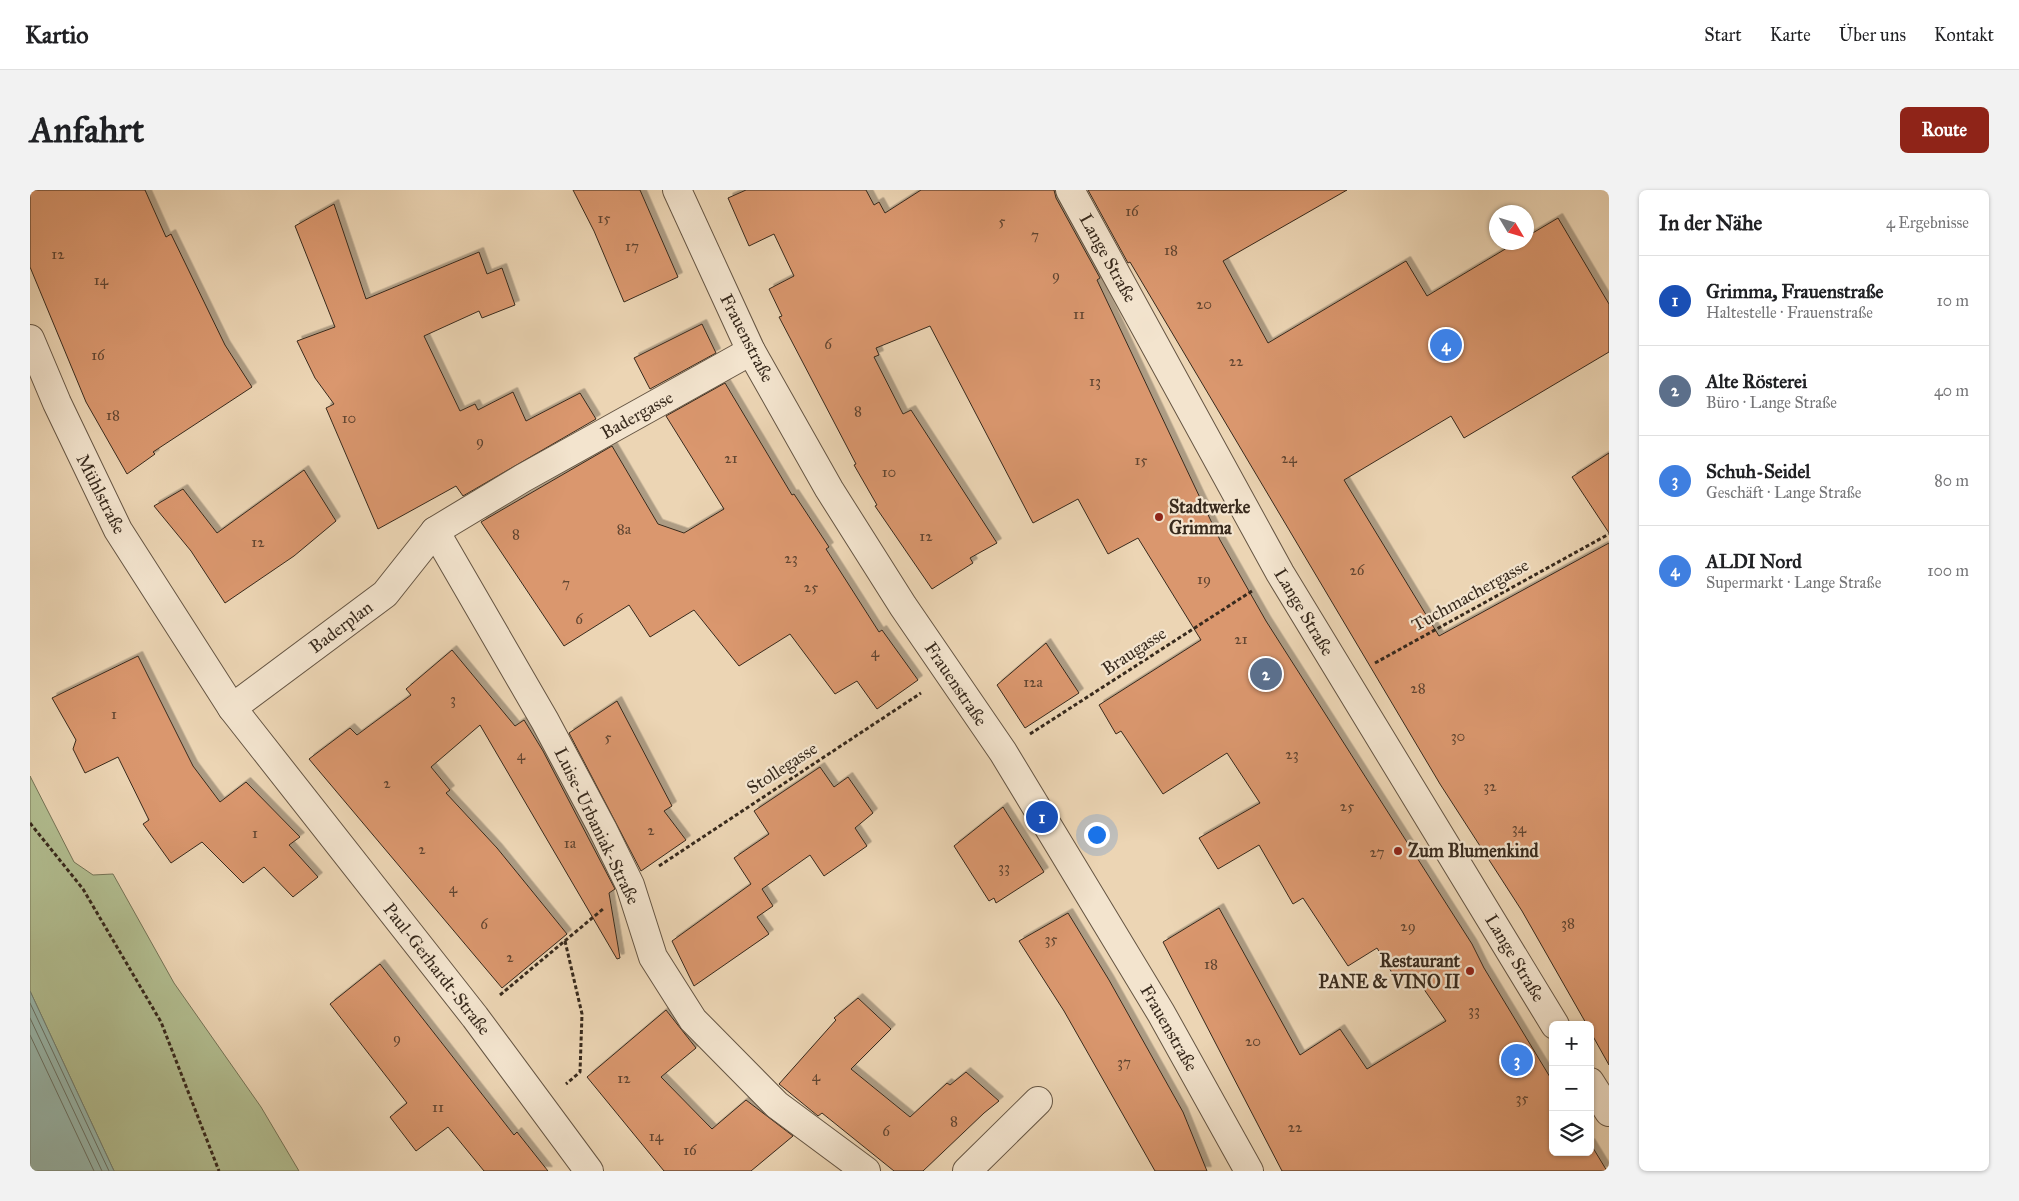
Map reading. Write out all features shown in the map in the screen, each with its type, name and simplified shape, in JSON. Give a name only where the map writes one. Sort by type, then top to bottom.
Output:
[{"type":"street","name":"Frauenstraße","points":[[677,190],[751,351],[829,489],[903,606],[1003,752],[1161,1013],[1249,1171]]},
{"type":"street","name":"Lange Straße","points":[[1070,190],[1280,573],[1553,1021]]},
{"type":"street","name":"Mühlstraße","points":[[30,340],[57,403],[118,530],[232,708]]},
{"type":"street","name":"Badergasse","points":[[523,478],[751,351]]},
{"type":"street","name":"Baderplan","points":[[232,708],[385,594],[435,531],[523,478]]},
{"type":"street","name":"Luise-Urbaniak-Straße","points":[[435,531],[545,721],[630,886],[653,957],[693,1020],[777,1105],[866,1171]]},
{"type":"street","name":"Paul-Gerhardt-Straße","points":[[232,708],[475,1016],[589,1171]]},
{"type":"street","points":[[1594,1088],[1609,1112]]},
{"type":"street","points":[[967,1171],[1038,1101]]},
{"type":"path","name":"Tuchmachergasse","points":[[1344,679],[1444,627],[1609,534]]},
{"type":"path","name":"Braugasse","points":[[1003,752],[1280,573]]},
{"type":"path","name":"Stollegasse","points":[[475,1016],[630,886],[950,674]]},
{"type":"path","points":[[30,823],[83,889],[161,1022],[219,1171]]},
{"type":"path","points":[[540,1104],[580,1072],[582,1014],[565,941]]},
{"type":"green space","points":[[30,776],[74,862],[93,875],[113,874],[174,983],[261,1107],[299,1171],[114,1171],[30,991]]},
{"type":"water","points":[[30,991],[114,1171],[30,1171]]},
{"type":"building","points":[[30,190],[145,190],[166,237],[171,234],[225,345],[252,387],[153,452],[155,454],[127,474],[86,402],[30,267]]},
{"type":"building","points":[[573,190],[640,190],[678,277],[624,302],[594,231]]},
{"type":"building","points":[[746,190],[866,190],[874,205],[879,202],[885,213],[921,190],[1054,190],[1056,198],[1100,278],[1097,280],[1220,540],[1266,621],[1472,944],[1484,968],[1549,1075],[1549,1156],[1594,1156],[1594,1150],[1607,1171],[1282,1171],[1163,942],[1219,908],[1300,1055],[1340,1029],[1367,1069],[1446,1021],[1412,972],[1397,981],[1377,948],[1348,966],[1303,898],[1293,904],[1259,845],[1218,869],[1199,838],[1260,803],[1227,753],[1163,794],[1121,731],[1116,734],[1099,705],[1201,640],[1138,538],[1108,554],[1078,499],[1033,523],[930,326],[876,348],[879,355],[874,357],[903,414],[911,410],[997,543],[970,558],[973,563],[932,589],[875,506],[877,505],[854,465],[856,464],[779,317],[782,316],[769,289],[794,276],[774,234],[749,246],[728,198]]},
{"type":"building","points":[[1088,190],[1347,190],[1223,261],[1268,343],[1406,261],[1427,296],[1504,250],[1534,250],[1534,232],[1558,218],[1609,304],[1609,352],[1464,438],[1451,416],[1344,480],[1439,636],[1609,543],[1609,1065],[1594,1038],[1594,1021],[1585,1021],[1522,911],[1440,784],[1130,262],[1128,263]]},
{"type":"building","points":[[334,204],[366,299],[479,252],[487,274],[502,268],[515,305],[482,318],[479,311],[424,336],[460,411],[475,404],[478,410],[513,392],[526,421],[580,393],[596,419],[463,496],[456,486],[378,529],[326,408],[334,404],[315,378],[297,341],[335,327],[295,226]]},
{"type":"building","points":[[702,324],[716,353],[650,389],[634,358]]},
{"type":"building","points":[[725,383],[792,495],[794,494],[829,547],[826,549],[879,632],[882,630],[918,680],[877,709],[857,681],[835,694],[790,634],[739,666],[694,610],[650,637],[629,605],[564,646],[481,522],[612,446],[658,524],[684,533],[724,509],[666,416]]},
{"type":"building","points":[[1609,453],[1609,533],[1572,477]]},
{"type":"building","points":[[304,470],[336,521],[294,556],[225,603],[191,551],[154,506],[183,489],[217,533]]},
{"type":"building","points":[[1046,643],[1079,693],[1025,728],[997,685]]},
{"type":"building","points":[[452,650],[515,726],[524,720],[543,751],[615,889],[609,893],[620,958],[617,959],[480,725],[431,767],[450,790],[446,793],[497,848],[567,934],[502,988],[309,759],[350,728],[357,735],[411,695],[406,689]]},
{"type":"building","points":[[138,656],[193,766],[220,802],[246,782],[300,837],[289,845],[318,877],[293,897],[264,867],[243,883],[202,842],[171,863],[143,824],[149,820],[118,757],[85,773],[73,749],[76,740],[52,698]]},
{"type":"building","points":[[617,701],[672,806],[664,811],[686,840],[641,871],[569,733]]},
{"type":"building","points":[[820,767],[834,787],[848,777],[873,813],[855,828],[867,846],[824,876],[810,855],[762,889],[773,906],[757,917],[769,934],[694,986],[672,941],[751,884],[734,858],[769,834],[754,811]]},
{"type":"building","points":[[1003,807],[1044,872],[996,903],[994,898],[989,901],[954,846]]},
{"type":"building","points":[[1068,913],[1109,980],[1183,1112],[1207,1171],[1155,1171],[1064,1011],[1019,941]]},
{"type":"building","points":[[380,964],[514,1135],[517,1132],[548,1171],[484,1171],[448,1127],[416,1151],[390,1117],[407,1103],[330,1004]]},
{"type":"building","points":[[858,998],[891,1029],[851,1069],[910,1117],[947,1083],[950,1085],[966,1072],[999,1101],[923,1171],[894,1171],[822,1113],[818,1116],[779,1084],[836,1020],[834,1018]]},
{"type":"building","points":[[666,1010],[696,1048],[661,1077],[712,1129],[746,1100],[793,1136],[751,1171],[664,1171],[587,1077]]},
{"type":"place","name":"ALDI Nord","points":[[1446,345]]},
{"type":"place","name":"Stadtwerke Grimma","points":[[1159,517]]},
{"type":"place","name":"Alte Rösterei","points":[[1266,674]]},
{"type":"place","name":"Grimma, Frauenstraße","points":[[1042,817]]},
{"type":"place","name":"Zum Blumenkind","points":[[1398,851]]},
{"type":"place","name":"Restaurant PANE & VINO II","points":[[1470,971]]},
{"type":"place","name":"Schuh-Seidel","points":[[1517,1060]]}]
